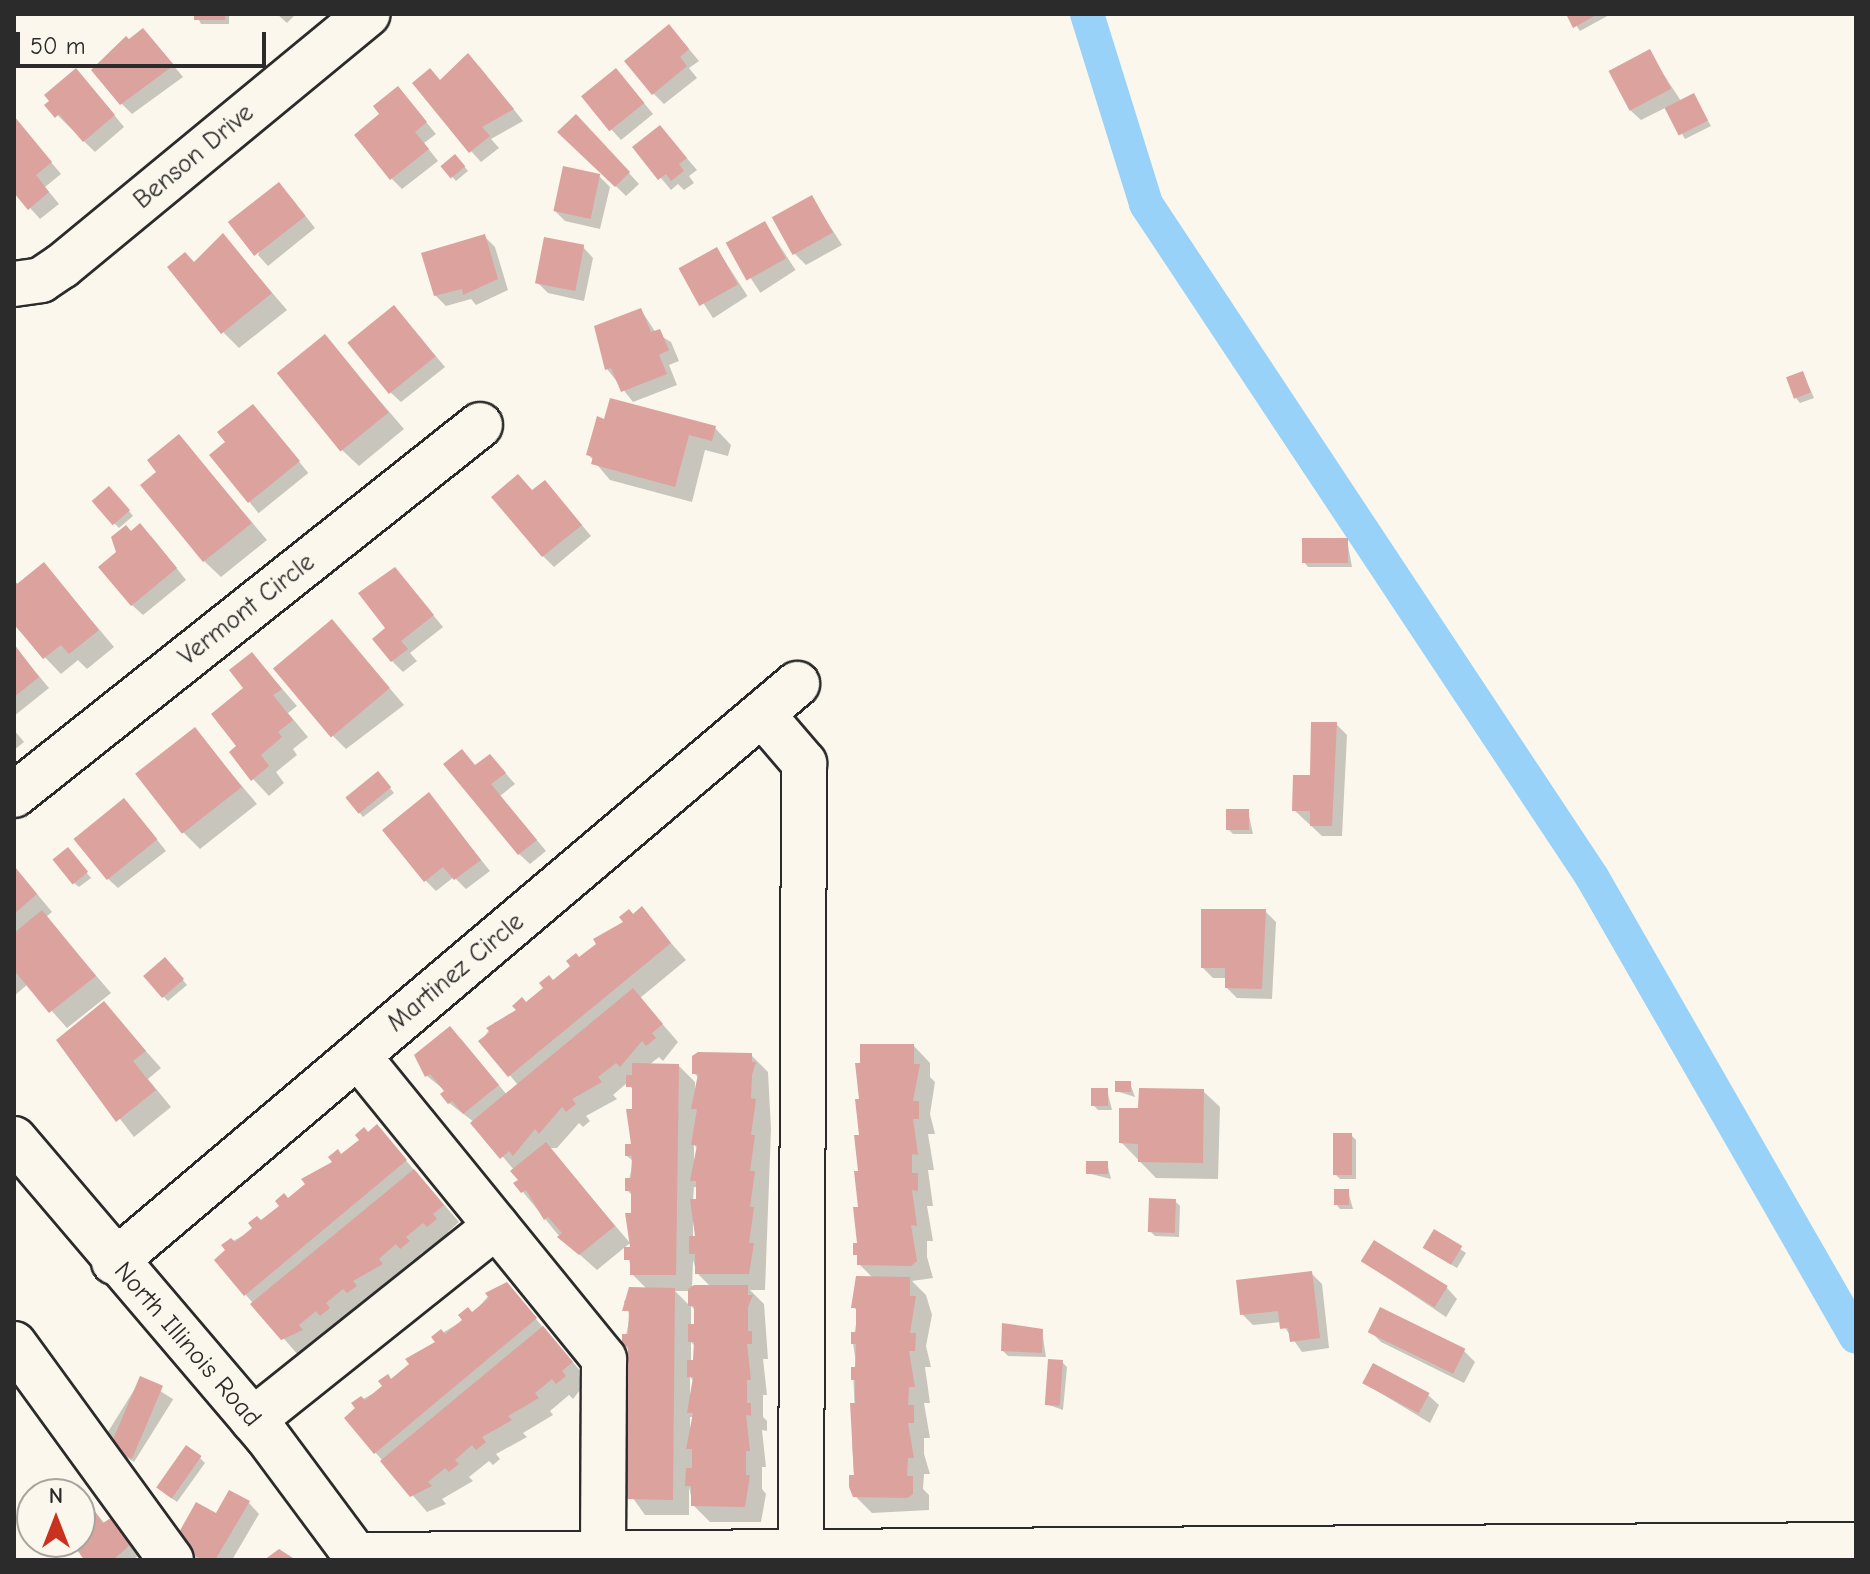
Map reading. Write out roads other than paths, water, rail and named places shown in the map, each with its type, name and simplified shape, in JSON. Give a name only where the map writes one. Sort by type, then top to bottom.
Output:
[{"type":"street","name":"Benson Drive","points":[[14,284],[41,280],[62,266],[368,14]]},
{"type":"street","name":"Vermont Circle","points":[[14,795],[480,425]]},
{"type":"street","name":"Martinez Circle","points":[[114,1262],[797,684]]},
{"type":"street","points":[[762,714],[804,763],[801,1552]]},
{"type":"street","points":[[358,1056],[604,1359],[603,1553]]},
{"type":"street","name":"North Illinois Road","points":[[14,1139],[114,1262],[253,1420],[358,1557]]},
{"type":"street","points":[[253,1420],[496,1226]]},
{"type":"street","points":[[14,1344],[171,1560]]},
{"type":"street","points":[[358,1557],[1856,1545]]},
{"type":"waterway","points":[[1087,14],[1146,204],[1592,877],[1856,1337]]}]
